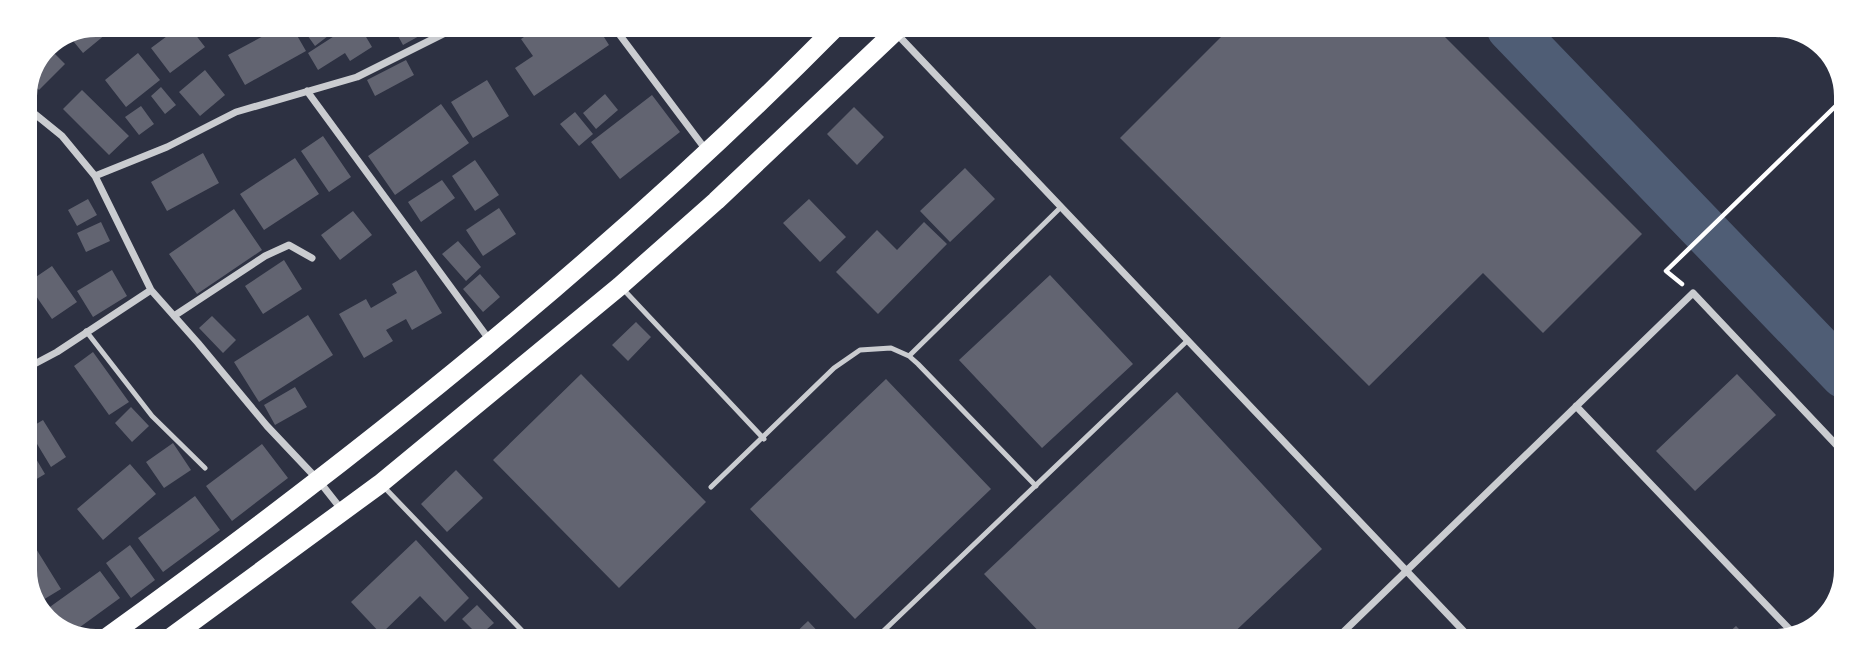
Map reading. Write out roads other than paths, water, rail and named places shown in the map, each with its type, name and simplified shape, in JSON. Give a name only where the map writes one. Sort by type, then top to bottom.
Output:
[{"type":"highway","points":[[118,629],[319,481],[458,371],[708,153],[826,37]]},
{"type":"highway","points":[[182,629],[380,484],[620,286],[716,201],[886,37]]},
{"type":"street","points":[[95,176],[167,147],[236,112],[357,77],[437,37]]},
{"type":"street","points":[[621,37],[708,153]]},
{"type":"street","points":[[903,37],[1060,208],[1461,629]]},
{"type":"street","points":[[307,91],[491,342]]},
{"type":"street","points":[[37,116],[62,136],[95,176],[151,290],[343,511]]},
{"type":"street","points":[[174,316],[265,256],[289,245],[312,258]]},
{"type":"street","points":[[37,363],[151,290]]},
{"type":"street","points":[[1345,629],[1693,293],[1834,442]]},
{"type":"street","points":[[1576,406],[1788,627]]},
{"type":"lane","points":[[909,356],[1060,208]]},
{"type":"lane","points":[[620,286],[764,439]]},
{"type":"lane","points":[[86,331],[152,416],[205,468]]},
{"type":"lane","points":[[886,629],[1188,340]]},
{"type":"lane","points":[[711,487],[764,439],[834,368],[860,350],[891,348],[909,356],[1036,486]]},
{"type":"lane","points":[[380,484],[520,629]]},
{"type":"waterway","points":[[1519,37],[1834,365]]}]
